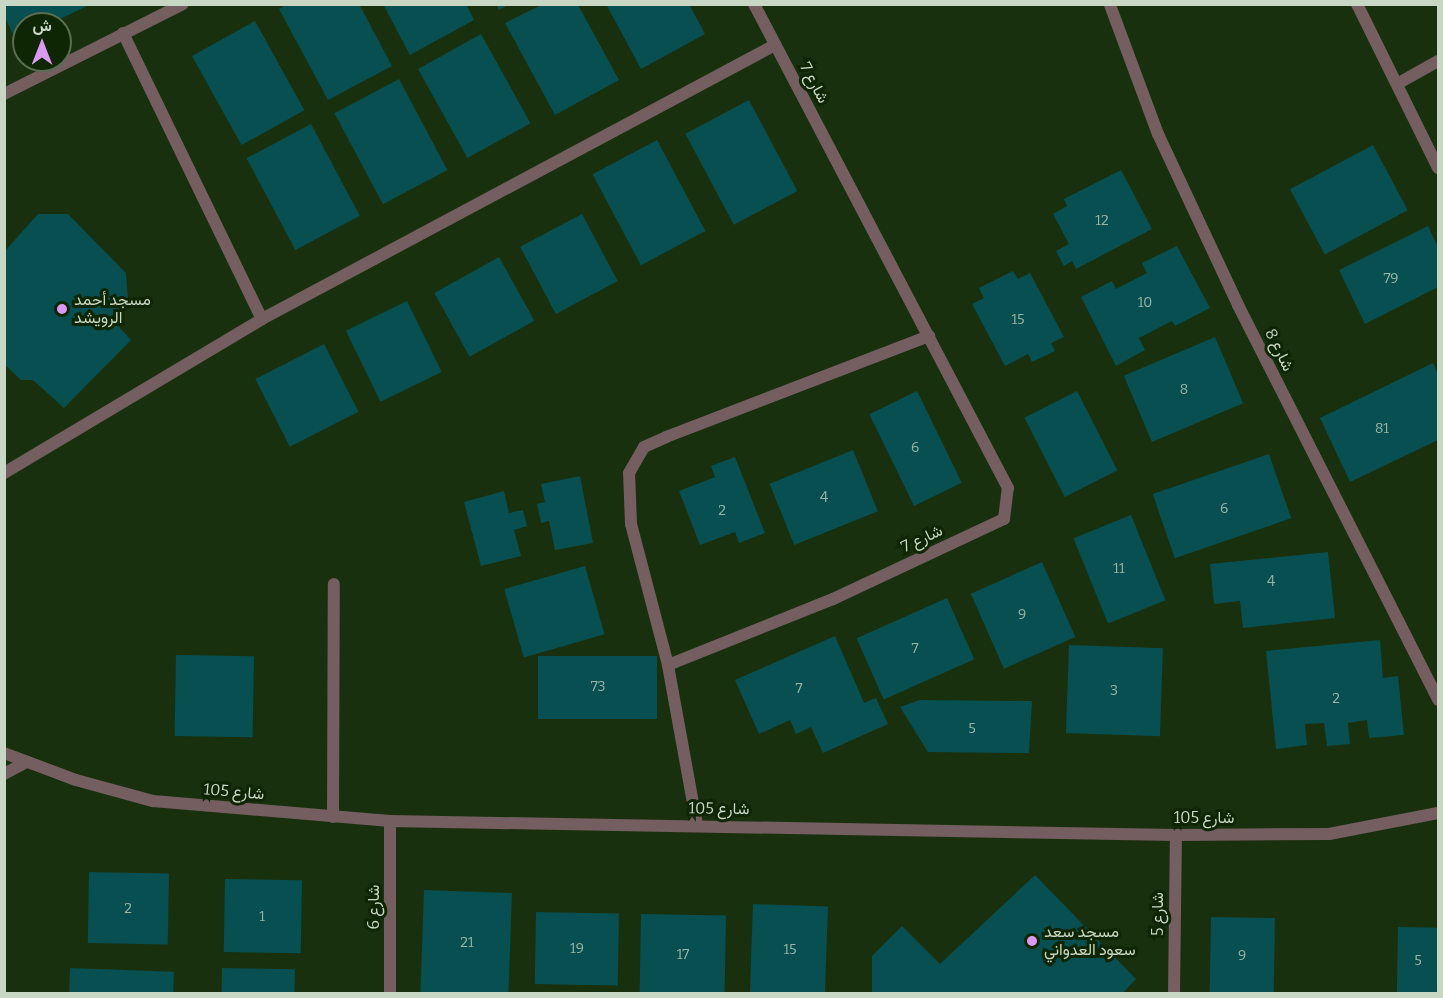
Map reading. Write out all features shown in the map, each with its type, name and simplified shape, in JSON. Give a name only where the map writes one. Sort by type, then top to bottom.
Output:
[{"type":"street","points":[[4,94],[183,4]]},
{"type":"street","name":"شارع 7","points":[[668,665],[833,599],[1004,519],[1008,488],[754,4]]},
{"type":"street","points":[[1357,4],[1438,168]]},
{"type":"street","name":"شارع 8","points":[[1110,5],[1158,134],[1238,305],[1438,700]]},
{"type":"street","points":[[123,33],[262,319]]},
{"type":"street","points":[[4,473],[262,319],[775,45]]},
{"type":"street","points":[[1397,84],[1438,62]]},
{"type":"street","points":[[698,825],[668,665],[631,524],[629,473],[644,447],[929,336]]},
{"type":"street","points":[[333,817],[334,584]]},
{"type":"street","name":"شارع 105","points":[[4,753],[76,780],[153,801],[390,821],[1176,835],[1329,834],[1438,813]]},
{"type":"street","points":[[4,774],[27,762]]},
{"type":"street","name":"شارع 6","points":[[390,821],[390,993]]},
{"type":"street","name":"شارع 5","points":[[1174,993],[1176,835]]},
{"type":"building","points":[[4,4],[91,4],[72,13],[12,12],[12,32],[4,16]]},
{"type":"building","points":[[287,4],[359,4],[392,66],[328,100],[279,9]]},
{"type":"building","points":[[383,4],[466,4],[474,20],[410,55]]},
{"type":"building","points":[[496,4],[510,4],[499,10]]},
{"type":"building","points":[[606,4],[689,4],[705,34],[641,69]]},
{"type":"building","points":[[541,5],[578,5],[619,80],[555,115],[505,23]]},
{"type":"building","points":[[255,21],[304,110],[241,145],[192,56]]},
{"type":"building","points":[[481,34],[530,123],[467,158],[418,69]]},
{"type":"building","points":[[399,79],[447,170],[383,204],[335,113]]},
{"type":"building","points":[[749,100],[797,191],[734,225],[685,134]]},
{"type":"building","points":[[311,124],[360,216],[295,250],[247,158]]},
{"type":"building","points":[[657,140],[705,231],[641,265],[593,174]]},
{"type":"building","points":[[1373,145],[1408,210],[1325,254],[1290,189]]},
{"type":"building","points":[[1121,170],[1152,229],[1076,269],[1072,261],[1064,266],[1056,251],[1069,244],[1053,214],[1067,206],[1064,199]]},
{"type":"building","name":"مسجد أحمد الرويشد","points":[[38,214],[68,214],[126,273],[128,300],[112,319],[131,340],[64,408],[33,380],[21,380],[4,364],[4,252]]},
{"type":"building","points":[[582,214],[618,281],[556,314],[520,247]]},
{"type":"building","points":[[1428,226],[1438,247],[1438,287],[1365,324],[1339,270]]},
{"type":"building","points":[[1177,246],[1210,308],[1175,326],[1172,321],[1139,338],[1145,350],[1116,366],[1081,297],[1112,281],[1116,289],[1147,273],[1142,263]]},
{"type":"building","points":[[499,257],[534,321],[470,357],[434,293]]},
{"type":"building","points":[[1013,271],[1018,279],[1030,273],[1064,337],[1051,343],[1055,351],[1032,362],[1028,354],[1005,366],[972,304],[984,298],[979,288]]},
{"type":"building","points":[[407,301],[442,372],[381,402],[346,331]]},
{"type":"building","points":[[1215,337],[1243,403],[1152,442],[1124,376]]},
{"type":"building","points":[[324,344],[359,412],[290,447],[255,379]]},
{"type":"building","points":[[1433,363],[1438,374],[1438,440],[1350,482],[1320,418]]},
{"type":"building","points":[[917,391],[962,483],[914,506],[869,414]]},
{"type":"building","points":[[1077,391],[1117,470],[1065,497],[1024,418]]},
{"type":"building","points":[[853,450],[878,511],[794,545],[770,484]]},
{"type":"building","points":[[1269,454],[1291,518],[1175,558],[1153,494]]},
{"type":"building","points":[[735,457],[765,533],[739,543],[735,532],[700,545],[679,491],[715,477],[711,466]]},
{"type":"building","points":[[580,476],[593,543],[555,550],[549,521],[541,523],[537,504],[545,502],[541,484]]},
{"type":"building","points":[[504,491],[509,513],[523,510],[527,526],[514,530],[521,556],[481,566],[464,502]]},
{"type":"building","points":[[1131,515],[1165,600],[1108,624],[1074,538]]},
{"type":"building","points":[[1328,552],[1335,618],[1243,628],[1240,601],[1214,604],[1210,564]]},
{"type":"building","points":[[1042,562],[1075,637],[1004,669],[971,594]]},
{"type":"building","points":[[585,566],[605,634],[524,657],[504,589]]},
{"type":"building","points":[[947,598],[974,659],[884,699],[857,638]]},
{"type":"building","points":[[835,636],[864,703],[876,698],[888,724],[823,753],[811,727],[796,734],[790,720],[759,734],[735,680]]},
{"type":"building","points":[[1380,640],[1383,678],[1398,676],[1404,735],[1369,738],[1367,720],[1348,723],[1350,744],[1327,746],[1324,723],[1305,724],[1307,745],[1276,749],[1266,651]]},
{"type":"building","points":[[1069,645],[1163,648],[1160,736],[1066,733]]},
{"type":"building","points":[[176,655],[254,656],[253,737],[175,736]]},
{"type":"building","points":[[538,656],[657,656],[657,719],[538,719]]},
{"type":"building","points":[[920,700],[1032,701],[1029,753],[928,752],[900,707]]},
{"type":"building","points":[[89,872],[169,873],[168,944],[88,943]]},
{"type":"building","name":"مسجد سعد سعود العدواني","points":[[1035,875],[1136,979],[1122,994],[872,994],[872,956],[902,926],[940,964]]},
{"type":"building","points":[[225,879],[302,880],[301,953],[224,952]]},
{"type":"building","points":[[424,890],[512,893],[508,994],[420,994]]},
{"type":"building","points":[[753,904],[828,907],[825,994],[750,994]]},
{"type":"building","points":[[536,912],[619,913],[618,985],[535,984]]},
{"type":"building","points":[[641,914],[726,915],[725,994],[640,994]]},
{"type":"building","points":[[1211,917],[1275,918],[1274,994],[1210,994]]},
{"type":"building","points":[[1398,927],[1438,928],[1437,994],[1397,994]]},
{"type":"building","points":[[70,968],[174,972],[173,994],[69,994]]},
{"type":"building","points":[[222,968],[295,969],[295,994],[222,994]]},
{"type":"place","name":"مسجد أحمد الرويشد","points":[[62,309]]},
{"type":"place","name":"مسجد سعد سعود العدواني","points":[[1032,941]]}]
